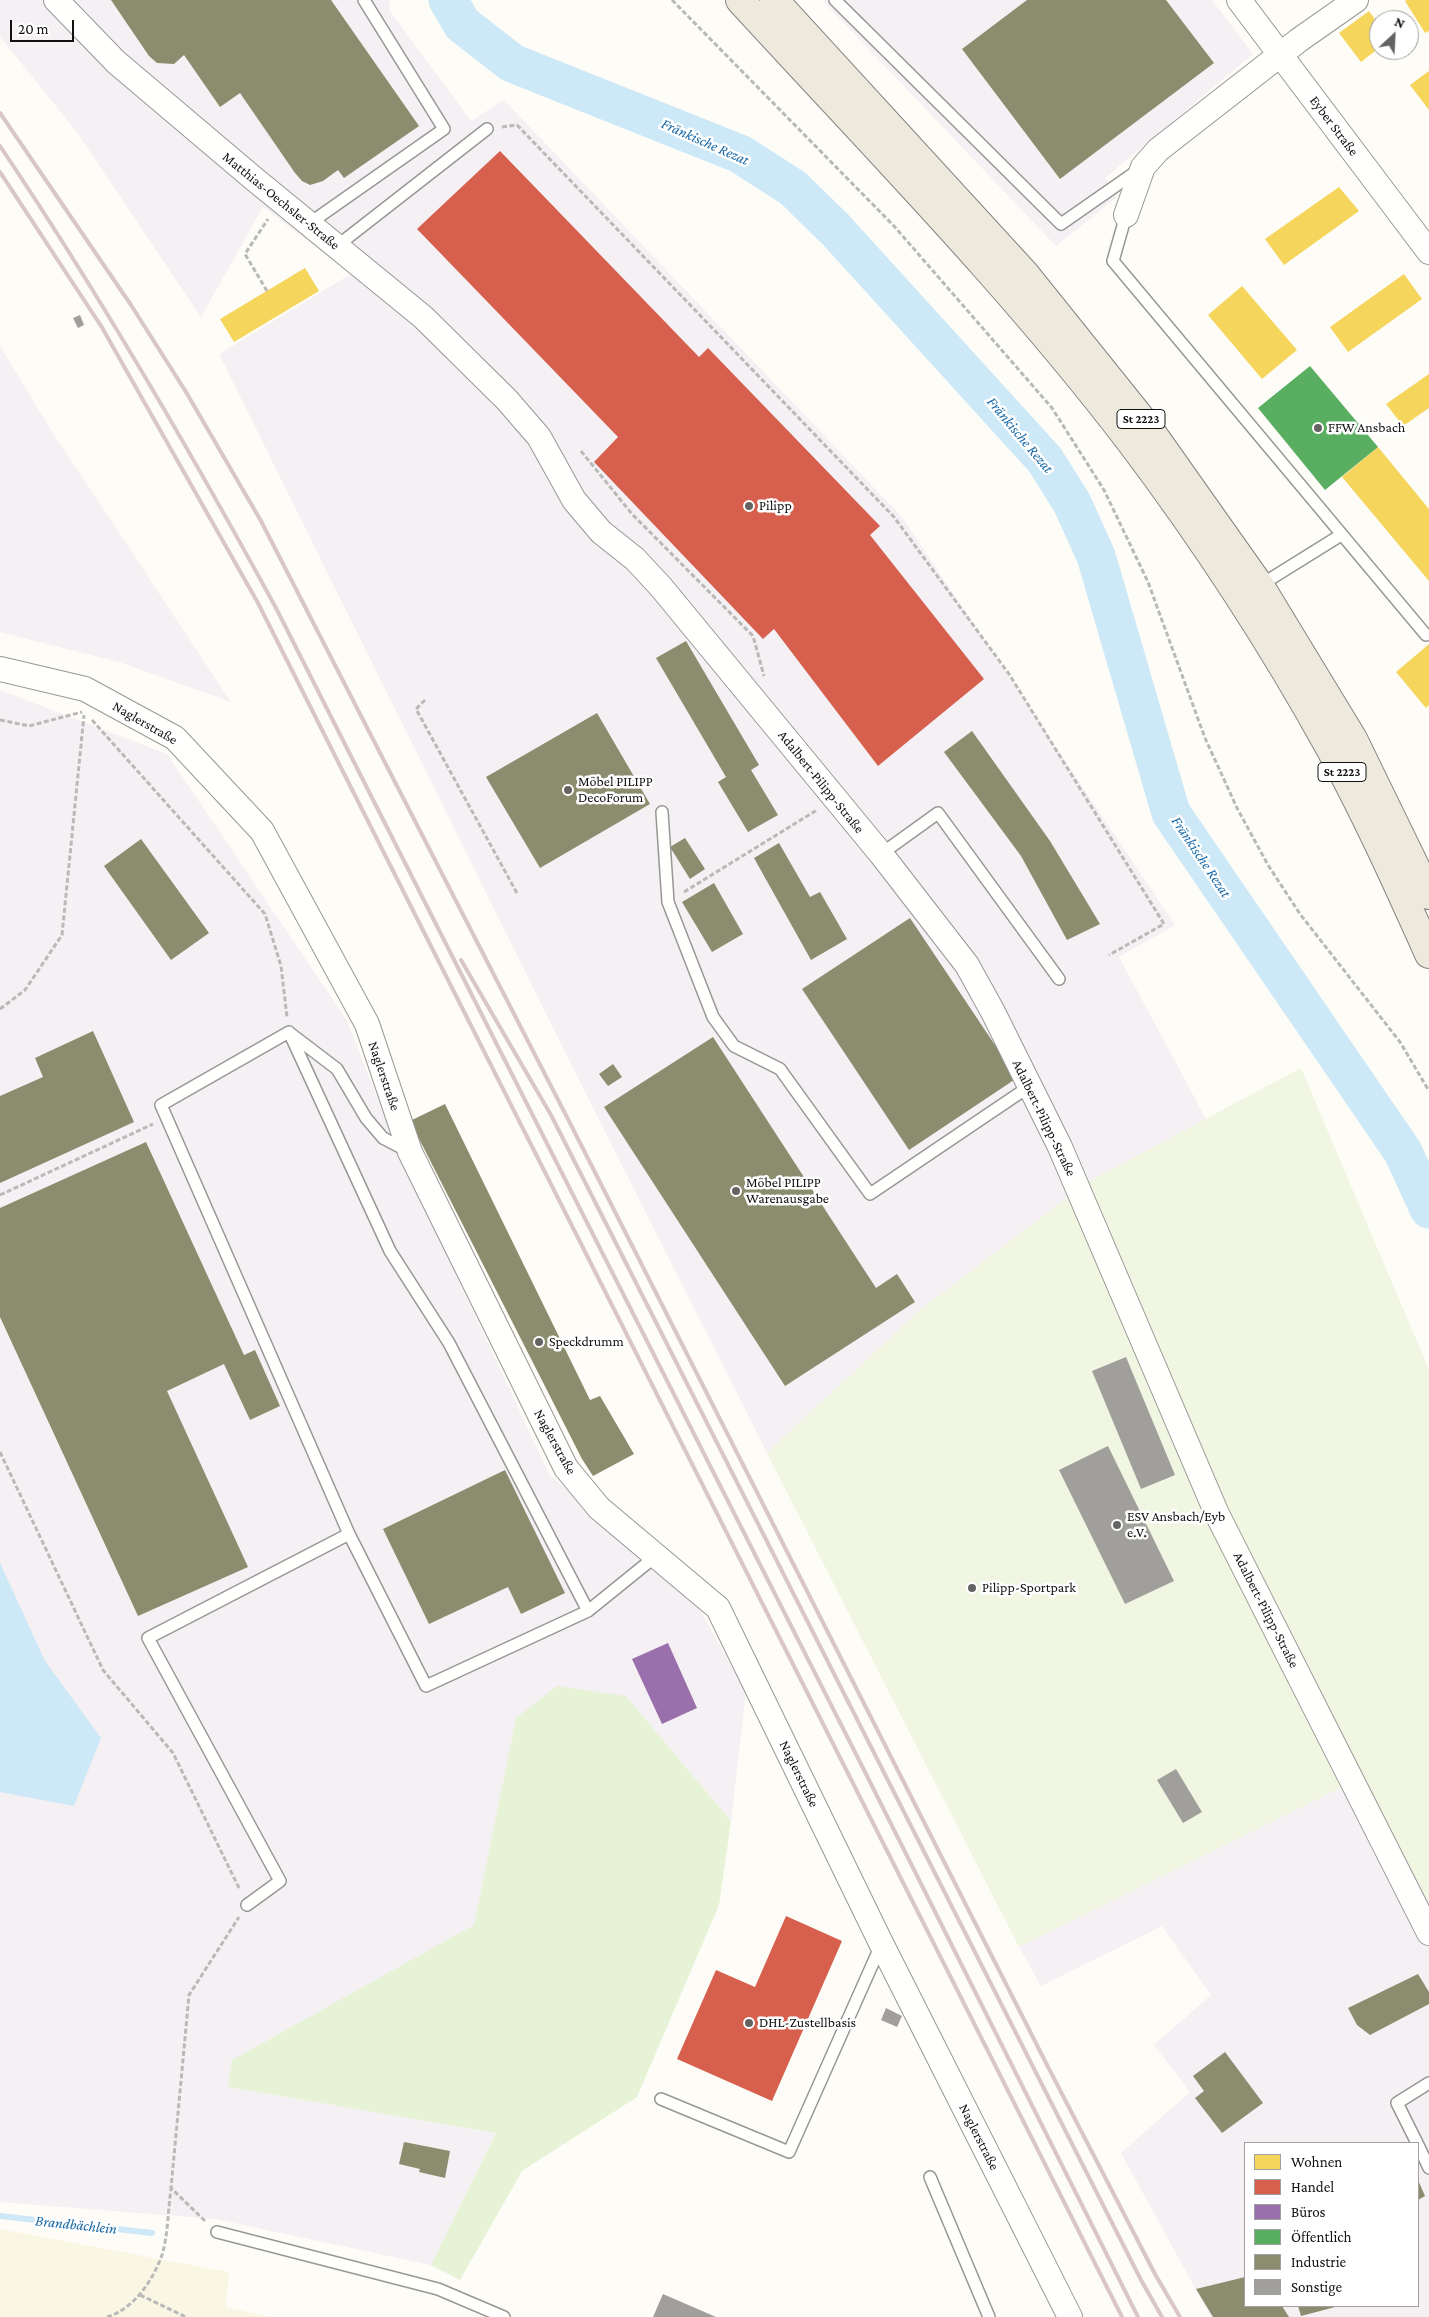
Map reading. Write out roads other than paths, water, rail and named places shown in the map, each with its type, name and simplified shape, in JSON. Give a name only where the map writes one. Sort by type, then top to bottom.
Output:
[{"type":"main road","name":"St 2223","points":[[740,0],[1008,293],[1130,441],[1250,592],[1392,871],[1429,954]]},
{"type":"main road","name":"St 2223","points":[[774,0],[1025,274],[1147,426],[1250,592],[1353,739],[1429,895]]},
{"type":"street","name":"Matthias-Oechsler-Straße","points":[[56,0],[116,62],[423,317],[508,400]]},
{"type":"street","name":"Eyber Straße","points":[[1239,0],[1429,252]]},
{"type":"street","points":[[1126,216],[1143,167],[1158,150],[1280,55],[1356,0]]},
{"type":"street","name":"Adalbert-Pilipp-Straße","points":[[508,400],[539,437],[574,500],[601,532],[635,559],[661,588],[881,854],[967,965],[1060,1147],[1217,1514],[1429,1933]]},
{"type":"street","name":"Naglerstraße","points":[[0,669],[85,700],[175,738],[262,831],[367,1024],[410,1152],[566,1468],[599,1508],[718,1608],[881,1943],[1070,2317]]},
{"type":"lane","points":[[310,223],[444,130],[364,0]]},
{"type":"lane","points":[[835,0],[1061,224],[1143,167]]},
{"type":"lane","points":[[337,246],[487,129]]},
{"type":"lane","points":[[1126,216],[1113,261],[1426,635]]},
{"type":"lane","points":[[1250,592],[1341,535]]},
{"type":"lane","points":[[662,812],[668,902],[713,1017],[734,1046],[780,1069],[870,1194],[1030,1086]]},
{"type":"lane","points":[[881,854],[938,814],[1059,980]]},
{"type":"lane","points":[[289,1032],[337,1068],[366,1118],[383,1138],[410,1152]]},
{"type":"lane","points":[[289,1032],[162,1105],[349,1534],[426,1686],[588,1610],[656,1556]]},
{"type":"lane","points":[[289,1032],[390,1251],[449,1343],[588,1610]]},
{"type":"lane","points":[[247,1904],[280,1881],[148,1638],[349,1534]]},
{"type":"lane","points":[[661,2098],[789,2152],[881,1943]]},
{"type":"lane","points":[[1416,2142],[1397,2103],[1429,2083]]},
{"type":"lane","points":[[1419,2148],[1429,2168]]},
{"type":"lane","points":[[930,2177],[989,2317]]},
{"type":"lane","points":[[217,2232],[438,2288],[504,2317]]},
{"type":"water","points":[[0,1563],[45,1661],[101,1738],[74,1806],[0,1792]]},
{"type":"waterway","name":"Fränkische Rezat","points":[[448,0],[462,24],[512,63],[740,154],[793,188],[835,229],[1045,460],[1072,503],[1096,556],[1171,813],[1403,1152],[1429,1209]]},
{"type":"waterway","name":"Brandbächlein","points":[[0,2216],[152,2233]]},
{"type":"railway","points":[[0,113],[131,305],[186,392],[261,521],[571,1125],[1045,2061],[1155,2274],[1180,2317]]},
{"type":"railway","points":[[0,146],[109,316],[211,490],[276,608],[861,1764],[1138,2317]]},
{"type":"railway","points":[[0,172],[103,329]]},
{"type":"railway","points":[[100,324],[258,603],[1122,2317]]},
{"type":"railway","points":[[461,960],[551,1115],[1141,2280],[1162,2317]]},
{"type":"place","name":"FFW Ansbach","points":[[1318,428]]},
{"type":"place","name":"Pilipp","points":[[749,506]]},
{"type":"place","name":"Möbel PILIPP DecoForum","points":[[568,790]]},
{"type":"place","name":"Möbel PILIPP Warenausgabe","points":[[736,1191]]},
{"type":"place","name":"Speckdrumm","points":[[539,1342]]},
{"type":"place","name":"ESV Ansbach/Eyb e.V.","points":[[1117,1525]]},
{"type":"place","name":"Pilipp-Sportpark","points":[[972,1588]]},
{"type":"place","name":"DHL-Zustellbasis","points":[[749,2023]]}]
